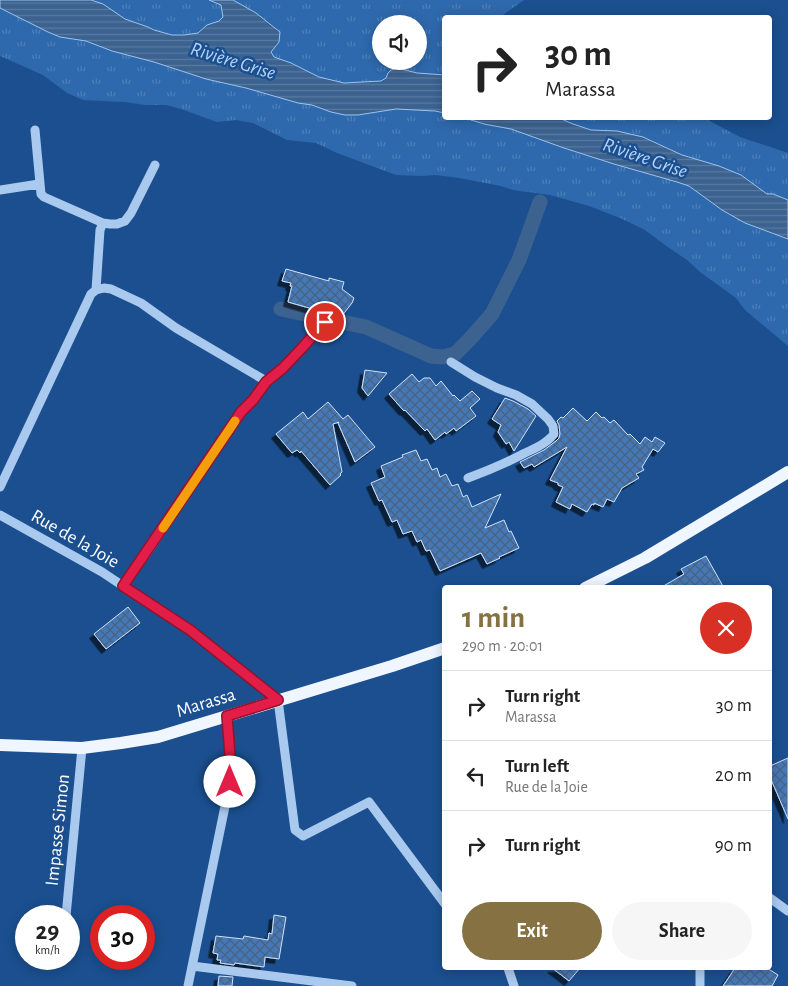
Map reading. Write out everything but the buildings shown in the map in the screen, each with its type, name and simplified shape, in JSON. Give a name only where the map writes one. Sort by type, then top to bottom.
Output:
[{"type":"main road","points":[[591,585],[645,558],[788,472]]},
{"type":"main road","name":"Marassa","points":[[0,745],[82,748],[121,744],[158,737],[442,651]]},
{"type":"street","points":[[35,130],[41,194],[44,198],[103,223],[117,224],[125,221],[131,213],[155,165]]},
{"type":"street","points":[[0,190],[39,184]]},
{"type":"street","points":[[96,290],[100,230],[103,223]]},
{"type":"street","points":[[0,487],[91,294],[96,290],[112,289],[141,303],[176,328],[266,382]]},
{"type":"street","points":[[123,586],[241,412],[253,400],[266,382],[283,368],[325,322]]},
{"type":"street","points":[[451,362],[475,377],[532,404],[553,426],[554,434],[550,439],[503,464],[468,478]]},
{"type":"street","name":"Rue de la Joie","points":[[0,515],[102,572],[190,630],[278,700]]},
{"type":"street","points":[[278,700],[295,830],[303,836],[368,802],[442,900]]},
{"type":"street","points":[[188,986],[230,782],[231,769],[227,716]]},
{"type":"street","name":"Impasse Simon","points":[[67,905],[82,748]]},
{"type":"street","points":[[772,899],[788,911]]},
{"type":"street","points":[[192,966],[352,986]]},
{"type":"street","points":[[509,970],[514,986]]},
{"type":"street","points":[[700,970],[700,986]]},
{"type":"green space","points":[[91,0],[209,0],[221,5],[223,17],[219,21],[207,25],[198,33],[172,35],[125,19],[103,4]]},
{"type":"green space","points":[[233,0],[524,0],[503,15],[442,15],[442,75],[405,70],[427,70],[427,15],[372,15],[372,70],[393,70],[381,81],[344,83],[319,77],[274,57],[271,52],[279,42],[276,28],[256,13]]},
{"type":"green space","points":[[0,8],[60,37],[86,41],[112,51],[206,79],[312,105],[331,112],[358,115],[396,109],[442,112],[442,120],[471,120],[511,129],[564,148],[689,186],[722,210],[745,223],[788,239],[788,346],[745,310],[736,298],[645,230],[589,206],[550,195],[513,190],[459,178],[436,175],[396,175],[316,143],[287,140],[253,123],[236,120],[217,122],[166,105],[83,100],[67,93],[43,75],[0,56]]},
{"type":"green space","points":[[564,120],[708,120],[740,137],[788,153],[788,200],[773,194],[767,194],[741,175],[682,155],[649,139],[617,131],[591,130]]},
{"type":"water","name":"Rivière Grise","points":[[0,0],[91,0],[103,4],[125,19],[154,30],[172,35],[184,35],[198,33],[207,25],[219,21],[223,17],[221,5],[209,0],[233,0],[256,13],[280,32],[279,42],[271,52],[274,57],[319,77],[344,83],[381,81],[386,78],[391,70],[442,75],[442,112],[396,109],[358,115],[345,115],[206,79],[112,51],[86,41],[60,37],[0,8]]},
{"type":"water","name":"Rivière Grise","points":[[471,120],[564,120],[591,130],[617,131],[643,137],[682,155],[741,175],[767,194],[773,194],[788,200],[788,239],[745,223],[722,210],[689,186],[564,148],[511,129]]},
{"type":"waterway","points":[[281,309],[366,327],[431,356],[443,357],[455,354],[492,314],[519,260],[540,202]]},
{"type":"slow traffic","points":[[163,528],[235,421]]},
{"type":"route","points":[[230,782],[231,769],[227,716],[278,700],[190,630],[123,586],[241,412],[253,400],[266,382],[283,368],[325,322]]}]
